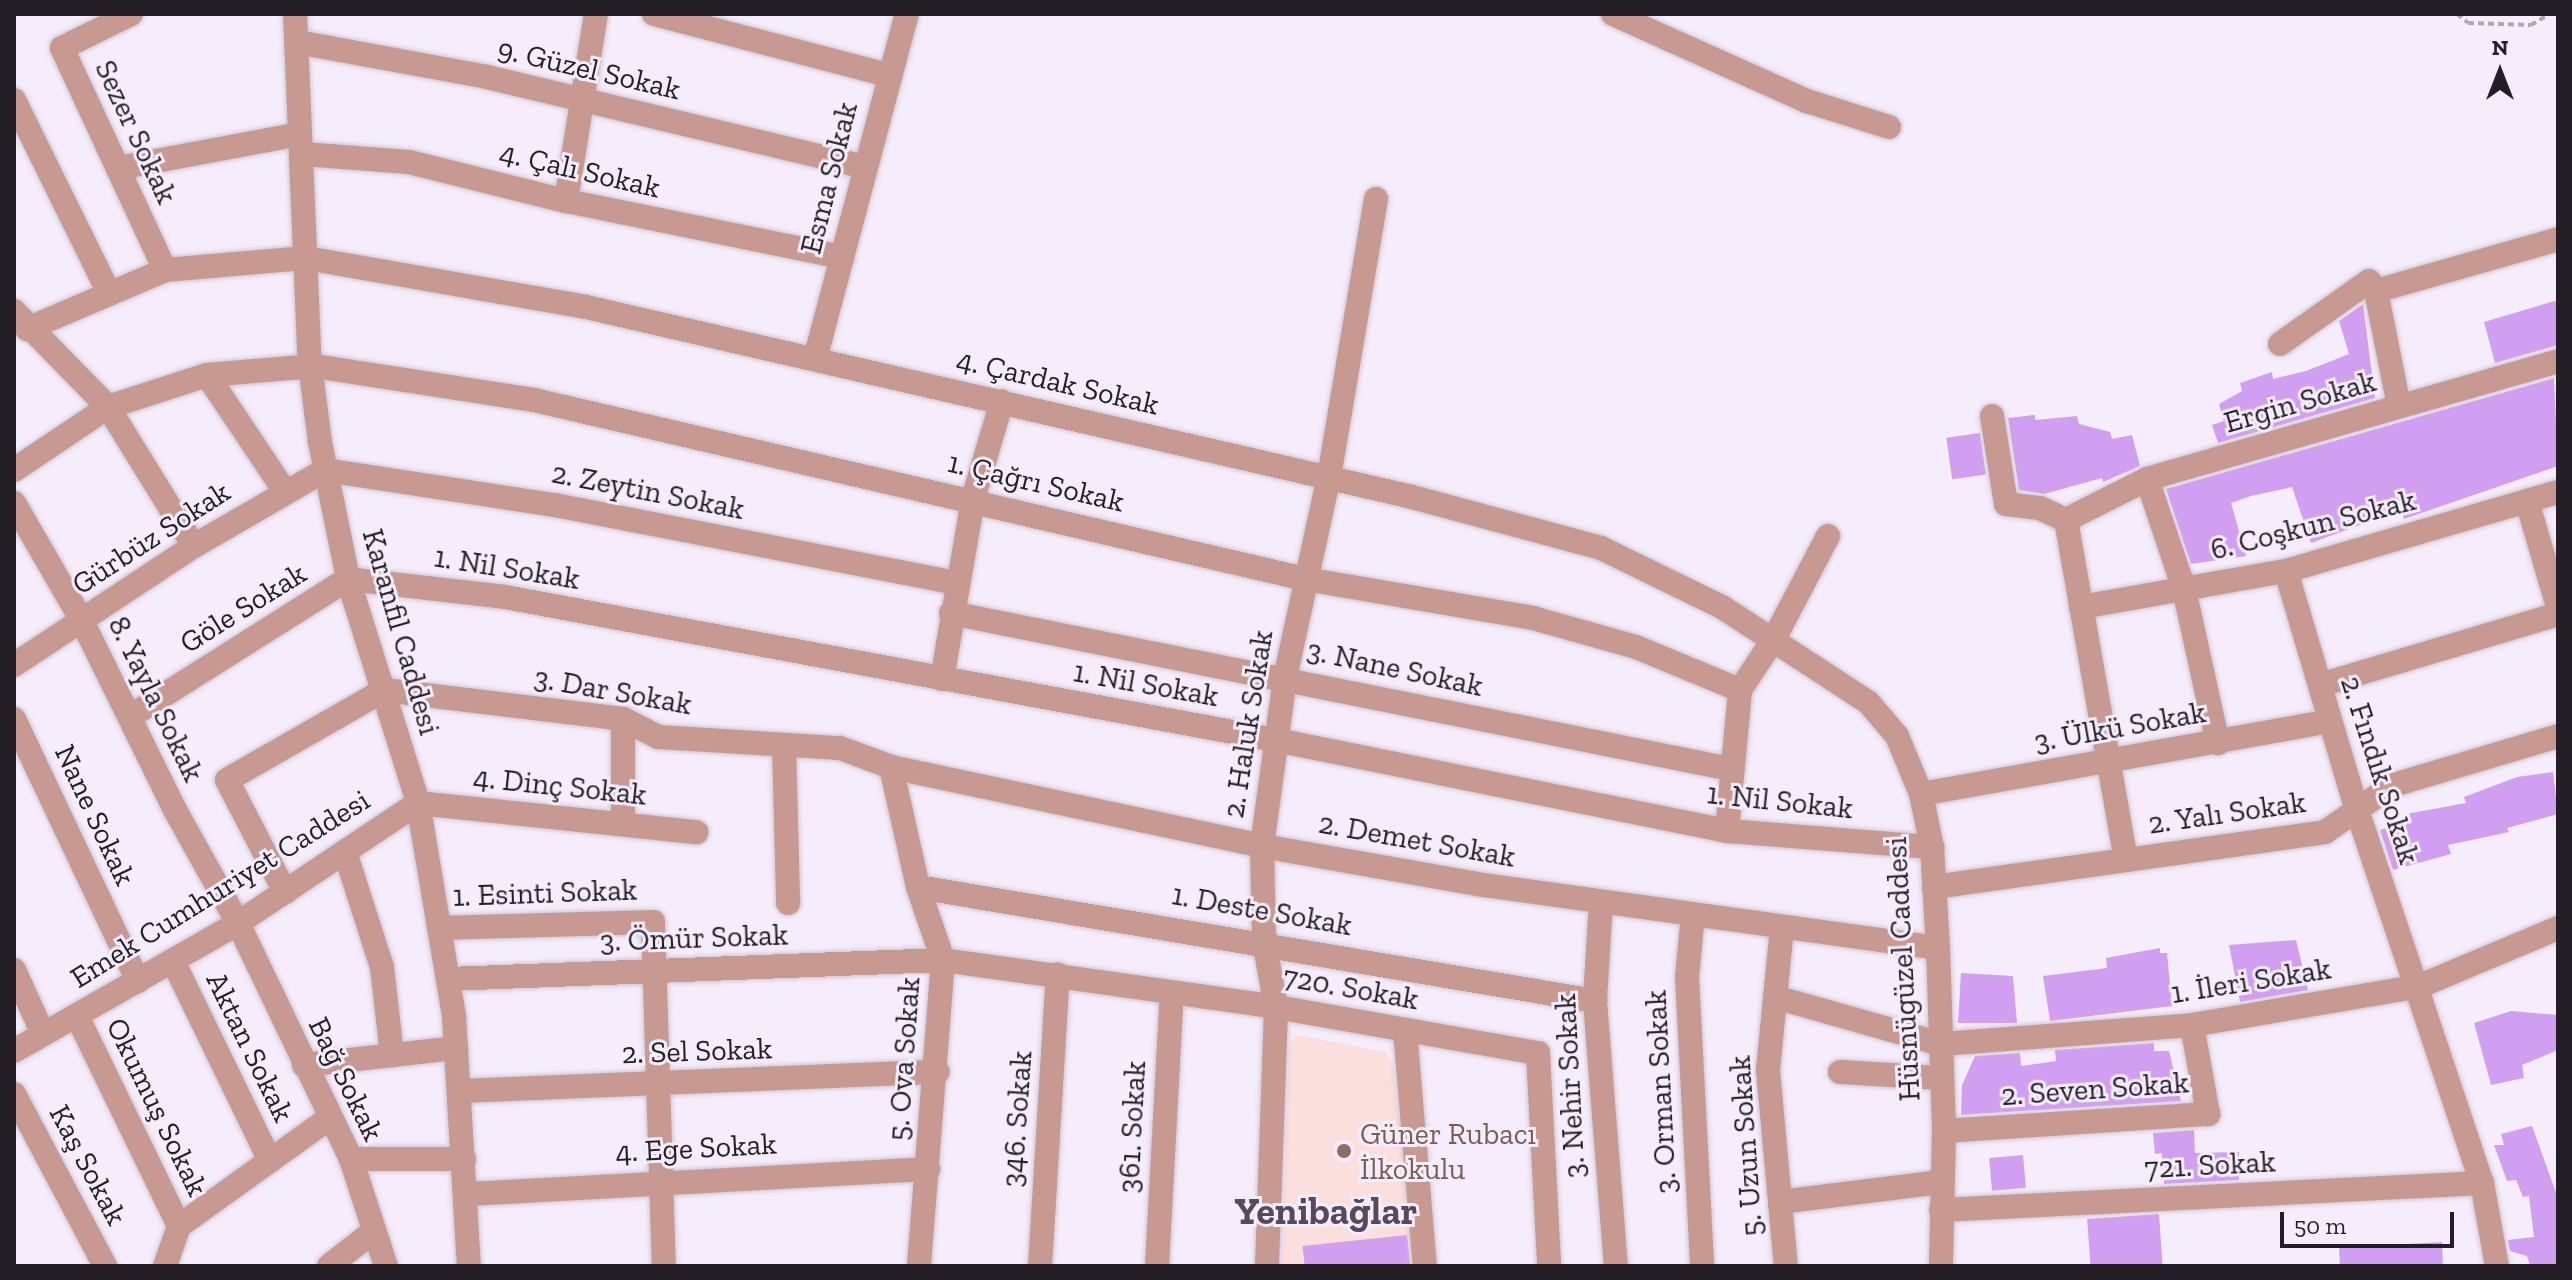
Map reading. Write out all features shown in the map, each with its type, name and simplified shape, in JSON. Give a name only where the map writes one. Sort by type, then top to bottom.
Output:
[{"type":"street","name":"Sezer Sokak","points":[[131,14],[62,48],[165,270]]},
{"type":"street","name":"Karanfil Caddesi","points":[[295,14],[310,365],[325,470],[348,579],[418,803],[448,979],[456,1048],[469,1266]]},
{"type":"street","points":[[566,201],[596,14]]},
{"type":"street","points":[[654,14],[888,75]]},
{"type":"street","name":"Esma Sokak","points":[[815,359],[888,75],[907,14]]},
{"type":"street","points":[[1613,14],[1807,101],[1889,127]]},
{"type":"street","name":"9. Güzel Sokak","points":[[297,42],[582,100],[864,167]]},
{"type":"street","points":[[14,100],[108,291]]},
{"type":"street","name":"4. Çalı Sokak","points":[[118,168],[301,144],[409,162],[566,201],[842,257]]},
{"type":"street","name":"2. Haluk Sokak","points":[[1267,1266],[1276,1007],[1264,941],[1262,846],[1285,678],[1329,477],[1376,199]]},
{"type":"street","points":[[2376,291],[2382,285],[2558,239]]},
{"type":"street","name":"4. Çardak Sokak","points":[[21,320],[165,270],[306,258],[586,307],[1329,477],[1601,548],[1775,637]]},
{"type":"street","points":[[2280,344],[2369,281],[2376,291],[2399,406]]},
{"type":"street","points":[[21,320],[108,407],[194,546]]},
{"type":"street","name":"Ergin Sokak","points":[[2066,520],[2147,479],[2558,361]]},
{"type":"street","name":"1. Çağrı Sokak","points":[[14,470],[108,407],[207,375],[310,365],[534,400],[973,499],[1305,579],[1533,618],[1636,647],[1740,690]]},
{"type":"street","points":[[207,375],[284,490]]},
{"type":"street","points":[[942,679],[956,583],[973,499],[1002,401]]},
{"type":"street","points":[[1992,416],[2006,504],[2040,508],[2066,520],[2126,860]]},
{"type":"street","name":"Gürbüz Sokak","points":[[14,665],[194,546],[284,490],[325,470]]},
{"type":"street","name":"2. Zeytin Sokak","points":[[325,470],[555,505],[956,583]]},
{"type":"street","points":[[2147,479],[2184,589],[2218,743]]},
{"type":"street","name":"6. Coşkun Sokak","points":[[2081,607],[2286,571],[2558,492]]},
{"type":"street","points":[[2527,501],[2558,607]]},
{"type":"street","name":"8. Yayla Sokak","points":[[14,503],[82,621],[175,810],[238,923]]},
{"type":"street","points":[[1727,831],[1740,690],[1775,637],[1828,536]]},
{"type":"street","name":"2. Fındık Sokak","points":[[2286,571],[2357,810],[2420,986],[2482,1183],[2497,1266]]},
{"type":"street","name":"1. Nil Sokak","points":[[348,579],[505,597],[1276,740],[1727,831],[1932,847]]},
{"type":"street","name":"Göle Sokak","points":[[131,716],[348,579]]},
{"type":"street","name":"3. Nane Sokak","points":[[951,613],[1731,769]]},
{"type":"street","points":[[2320,685],[2558,614]]},
{"type":"street","name":"Hüsnügüzel Caddesi","points":[[1775,637],[1868,702],[1897,736],[1921,794],[1932,847],[1938,948],[1944,1131],[1941,1266]]},
{"type":"street","points":[[285,892],[227,780],[384,690]]},
{"type":"street","name":"3. Dar Sokak","points":[[384,690],[623,719],[658,737],[840,748],[891,767]]},
{"type":"street","name":"Nane Sokak","points":[[14,719],[138,981]]},
{"type":"street","points":[[623,719],[623,824]]},
{"type":"street","name":"3. Ülkü Sokak","points":[[1921,794],[2330,721]]},
{"type":"street","name":"2. Yalı Sokak","points":[[1934,887],[2325,832],[2393,785],[2558,736]]},
{"type":"street","points":[[784,745],[788,903]]},
{"type":"street","name":"2. Demet Sokak","points":[[891,767],[1262,846],[1601,902],[1938,948]]},
{"type":"street","name":"5. Ova Sokak","points":[[891,767],[918,887],[943,960],[938,1072],[919,1266]]},
{"type":"street","name":"4. Dinç Sokak","points":[[418,803],[696,832]]},
{"type":"street","name":"Emek Cumhuriyet Caddesi","points":[[14,1051],[238,923],[418,803]]},
{"type":"street","points":[[345,852],[382,967],[392,1055]]},
{"type":"street","name":"1. Deste Sokak","points":[[918,887],[1264,941],[1595,1001]]},
{"type":"street","name":"3. Nehir Sokak","points":[[1601,902],[1595,1001],[1616,1266]]},
{"type":"street","name":"3. Orman Sokak","points":[[1693,914],[1687,977],[1702,1266]]},
{"type":"street","name":"1. Esinti Sokak","points":[[439,928],[653,922],[655,971]]},
{"type":"street","name":"Bağ Sokak","points":[[238,923],[328,1119],[351,1159],[386,1266]]},
{"type":"street","name":"5. Uzun Sokak","points":[[1782,927],[1768,1070],[1786,1266]]},
{"type":"street","name":"1. İleri Sokak","points":[[1941,1044],[2192,1025],[2420,986],[2558,928]]},
{"type":"street","name":"3. Ömür Sokak","points":[[448,979],[943,960]]},
{"type":"street","name":"720. Sokak","points":[[943,960],[1276,1007],[1538,1053],[1549,1266]]},
{"type":"street","name":"Aktan Sokak","points":[[173,961],[270,1161]]},
{"type":"street","points":[[14,970],[43,1034]]},
{"type":"street","points":[[655,971],[664,1266]]},
{"type":"street","name":"346. Sokak","points":[[1040,1266],[1058,975]]},
{"type":"street","name":"361. Sokak","points":[[1157,1266],[1172,992]]},
{"type":"street","points":[[1775,997],[1941,1044]]},
{"type":"street","name":"Okumuş Sokak","points":[[77,1016],[179,1226]]},
{"type":"street","name":"2. Seven Sokak","points":[[1944,1131],[2208,1114],[2192,1025]]},
{"type":"street","points":[[1405,1030],[1425,1266]]},
{"type":"street","points":[[304,1065],[456,1048]]},
{"type":"street","name":"2. Sel Sokak","points":[[460,1091],[938,1072]]},
{"type":"street","points":[[1840,1072],[1942,1078]]},
{"type":"street","name":"Kaş Sokak","points":[[14,1094],[105,1266]]},
{"type":"street","points":[[165,1266],[179,1226],[328,1119]]},
{"type":"street","points":[[351,1159],[464,1159]]},
{"type":"street","name":"4. Ege Sokak","points":[[467,1194],[928,1169]]},
{"type":"street","points":[[1780,1202],[1941,1182]]},
{"type":"street","name":"721. Sokak","points":[[1941,1210],[2482,1183]]},
{"type":"street","points":[[329,1266],[374,1231]]},
{"type":"path","points":[[2457,14],[2468,23],[2531,25],[2549,14]]},
{"type":"shaded area","name":"Güner Rubacı İlkokulu","points":[[1297,1035],[1386,1052],[1394,1068],[1415,1266],[1282,1266],[1289,1044]]},
{"type":"building","points":[[2558,300],[2558,345],[2495,363],[2484,322]]},
{"type":"building","points":[[2363,304],[2375,398],[2218,443],[2212,425],[2224,421],[2219,404],[2242,391],[2240,383],[2272,372],[2273,379],[2306,371],[2349,354],[2339,321]]},
{"type":"building","points":[[2554,378],[2558,466],[2404,519],[2401,510],[2311,543],[2292,487],[2251,496],[2231,503],[2246,556],[2191,564],[2166,489]]},
{"type":"building","points":[[2035,415],[2035,420],[2077,416],[2079,424],[2110,432],[2112,439],[2132,435],[2140,466],[2103,482],[2102,478],[2044,494],[2019,490],[2008,418]]},
{"type":"building","points":[[1980,433],[1986,475],[1952,479],[1946,438]]},
{"type":"building","points":[[2553,772],[2558,814],[2507,828],[2509,832],[2448,845],[2451,854],[2393,870],[2380,830],[2408,821],[2406,814],[2466,803],[2464,797],[2517,777]]},
{"type":"building","points":[[2296,940],[2308,990],[2240,1002],[2229,945]]},
{"type":"building","points":[[2160,948],[2160,953],[2167,953],[2172,1006],[2050,1021],[2043,976],[2107,968],[2106,958]]},
{"type":"building","points":[[1961,973],[2013,976],[2017,1023],[1958,1023]]},
{"type":"building","points":[[2511,1011],[2558,1015],[2558,1050],[2522,1065],[2524,1078],[2491,1085],[2474,1023]]},
{"type":"building","points":[[2154,1043],[2154,1051],[2169,1051],[2181,1101],[1961,1115],[1962,1085],[1975,1056],[2020,1053],[2021,1066],[2056,1061],[2055,1050]]},
{"type":"building","points":[[2532,1126],[2558,1198],[2558,1266],[2530,1266],[2527,1256],[2510,1251],[2508,1240],[2534,1237],[2529,1196],[2523,1197],[2516,1180],[2507,1181],[2494,1145],[2504,1145],[2501,1134]]},
{"type":"building","points":[[2194,1130],[2195,1153],[2239,1152],[2239,1180],[2164,1184],[2162,1153],[2155,1154],[2153,1133]]},
{"type":"building","points":[[2023,1155],[2026,1188],[1992,1191],[1989,1158]]},
{"type":"building","points":[[2159,1214],[2163,1266],[2090,1266],[2087,1219]]},
{"type":"building","name":"Güner Rubacı İlkokulu","points":[[1407,1235],[1410,1266],[1305,1266],[1303,1246]]},
{"type":"building","points":[[2442,1242],[2443,1266],[2340,1266],[2339,1248]]},
{"type":"place","name":"Güner Rubacı İlkokulu","points":[[1344,1151]]},
{"type":"district","name":"Yenibağlar","points":[[1326,1212]]}]
